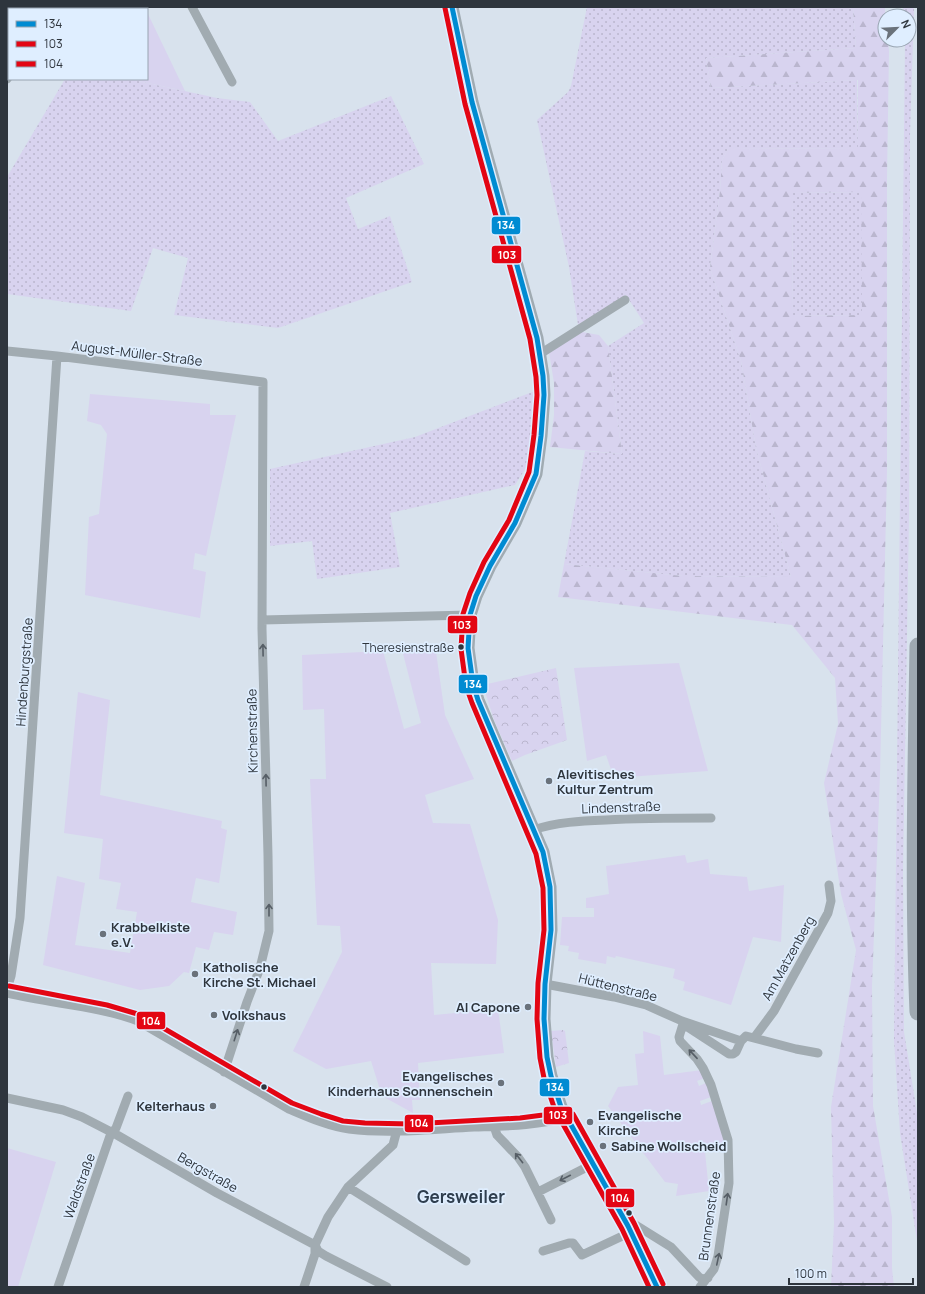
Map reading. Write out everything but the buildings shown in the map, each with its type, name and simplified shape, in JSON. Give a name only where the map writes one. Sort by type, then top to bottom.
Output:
[{"type":"highway","points":[[918,646],[915,871],[915,951],[918,1012]]},
{"type":"main road","points":[[452,7],[472,102],[533,319],[543,376],[544,414],[536,474],[515,523],[482,583],[470,615],[468,648],[473,684],[478,700],[543,852],[550,887],[552,930],[545,984],[544,1019],[547,1057],[559,1103],[630,1229],[657,1287]]},
{"type":"street","points":[[192,7],[232,82]]},
{"type":"street","points":[[540,354],[625,300]]},
{"type":"street","name":"August-Müller-Straße","points":[[7,351],[263,382]]},
{"type":"street","name":"Hindenburgstraße","points":[[7,989],[11,976],[20,918],[57,356]]},
{"type":"street","name":"Kirchenstraße","points":[[224,1072],[260,968],[269,931],[262,620],[263,382]]},
{"type":"street","points":[[262,620],[470,615]]},
{"type":"street","name":"Lindenstraße","points":[[533,830],[571,821],[637,818],[711,818]]},
{"type":"street","name":"Am Matzenberg","points":[[754,1038],[774,1011],[828,913],[830,901],[829,885]]},
{"type":"street","name":"Hüttenstraße","points":[[545,984],[614,997],[646,1005],[683,1022],[741,1041],[736,1052],[730,1054],[683,1022]]},
{"type":"street","points":[[7,993],[48,1002],[106,1011],[138,1021],[289,1109],[327,1124],[348,1129],[397,1130],[494,1126],[552,1122],[567,1118]]},
{"type":"street","name":"Brunnenstraße","points":[[683,1022],[679,1037],[680,1042],[697,1059],[703,1068],[711,1085],[728,1140],[729,1183],[726,1211],[716,1265],[700,1287]]},
{"type":"street","points":[[741,1041],[746,1036],[818,1053]]},
{"type":"street","name":"Waldstraße","points":[[58,1287],[112,1132],[116,1128],[128,1096]]},
{"type":"street","name":"Bergstraße","points":[[7,1098],[63,1110],[82,1117],[112,1132],[218,1193],[315,1245],[318,1250],[326,1256],[387,1287]]},
{"type":"street","points":[[494,1126],[497,1134],[526,1167],[551,1220]]},
{"type":"street","points":[[304,1287],[315,1254],[315,1245],[328,1217],[348,1187],[393,1145],[397,1130]]},
{"type":"street","points":[[538,1192],[593,1164]]},
{"type":"street","points":[[348,1187],[466,1261]]},
{"type":"street","name":"Brunnenstraße","points":[[630,1229],[634,1224],[666,1242],[698,1277],[702,1279],[708,1278]]},
{"type":"street","points":[[543,1251],[573,1243],[582,1255],[630,1229]]},
{"type":"green space","points":[[587,7],[853,7],[856,48],[706,58],[711,88],[857,80],[858,148],[728,149],[722,160],[720,191],[710,268],[741,361],[756,448],[791,577],[683,576],[564,564],[585,451],[622,454],[608,346],[644,323],[626,295],[578,325],[569,267],[537,120],[568,92],[571,86]]},
{"type":"green space","points":[[853,7],[885,7],[877,8],[877,48],[889,48],[889,51],[887,178],[887,471],[880,775],[872,986],[873,1106],[892,1217],[892,1268],[894,1287],[831,1287],[834,1223],[831,1107],[856,950],[841,894],[824,783],[838,724],[835,678],[792,625],[558,597],[564,564],[683,576],[791,577],[756,448],[741,361],[710,268],[720,191],[722,160],[728,149],[858,148],[858,80],[711,88],[706,58],[856,48]],"holes":[[[861,192],[862,315],[793,316],[792,193]]]},
{"type":"green space","points":[[903,7],[914,8],[903,8]]},
{"type":"green space","points":[[148,14],[185,91],[134,80],[148,80]]},
{"type":"green space","points":[[905,48],[913,48],[910,135],[909,516],[903,870],[904,1032],[918,1119],[918,1247],[900,1133],[894,1040]]},
{"type":"green space","points":[[64,80],[134,80],[217,98],[250,102],[278,141],[391,96],[424,164],[346,198],[358,229],[390,216],[412,282],[278,328],[174,315],[188,258],[153,248],[131,311],[7,294],[7,177]]},
{"type":"green space","points":[[862,192],[862,315],[793,316],[792,193]]},
{"type":"green space","points":[[582,332],[599,335],[608,346],[622,454],[550,447],[554,415],[554,383],[549,352]]},
{"type":"green space","points":[[535,391],[536,405],[527,466],[515,485],[390,513],[400,567],[317,579],[312,541],[270,546],[270,469],[415,437]]},
{"type":"green space","points":[[90,394],[210,404],[210,415],[236,415],[206,556],[195,553],[193,569],[206,572],[200,618],[85,595],[89,517],[99,514],[107,434],[101,425],[87,421]]},
{"type":"green space","points":[[435,645],[445,715],[474,779],[425,795],[433,823],[470,824],[498,920],[496,964],[431,963],[434,1015],[498,1009],[504,1053],[418,1063],[420,1100],[412,1100],[413,1113],[382,1096],[371,1061],[326,1069],[293,1051],[342,952],[340,926],[317,925],[310,779],[326,779],[324,709],[303,710],[302,655],[383,651],[404,729],[421,723],[401,646]]},
{"type":"green space","points":[[679,663],[708,771],[614,778],[606,755],[587,761],[574,668]]},
{"type":"green space","points":[[556,668],[567,740],[512,761],[494,720],[483,685]]},
{"type":"green space","points":[[78,692],[110,700],[100,795],[222,821],[221,828],[227,830],[219,883],[196,878],[191,902],[237,912],[233,935],[214,932],[209,950],[196,947],[189,973],[184,972],[169,986],[140,990],[43,965],[57,876],[85,883],[75,945],[130,953],[137,912],[116,909],[121,883],[99,879],[103,839],[64,833]]},
{"type":"green space","points":[[685,855],[687,863],[708,859],[710,874],[747,877],[749,891],[784,885],[781,942],[753,937],[731,1005],[683,990],[685,982],[673,978],[675,969],[616,956],[615,958],[607,956],[606,964],[578,959],[579,953],[568,951],[569,946],[560,945],[562,917],[594,917],[594,908],[586,908],[586,898],[609,894],[606,866]]},
{"type":"green space","points":[[551,1031],[565,1031],[569,1063],[556,1067]]},
{"type":"green space","points":[[643,1031],[660,1036],[664,1075],[702,1070],[705,1078],[697,1081],[699,1086],[706,1083],[711,1097],[700,1101],[701,1105],[712,1101],[725,1144],[705,1152],[709,1191],[676,1196],[678,1184],[665,1182],[608,1106],[618,1087],[638,1085],[635,1054],[644,1053]]},
{"type":"green space","points":[[7,1148],[56,1162],[18,1287],[7,1287]]},
{"type":"transit line","name":"134","points":[[452,7],[472,102],[537,338],[543,376],[544,395],[536,474],[515,523],[490,566],[476,596],[470,615],[468,648],[473,684],[478,700],[543,852],[550,887],[551,930],[545,984],[544,1019],[547,1057],[551,1076],[561,1107],[628,1226],[657,1287]]},
{"type":"transit line","name":"103","points":[[445,8],[465,104],[530,339],[536,377],[537,395],[529,472],[509,520],[484,562],[470,593],[463,614],[461,649],[466,686],[536,854],[543,888],[544,930],[538,983],[537,1019],[540,1058],[544,1078],[555,1110],[622,1229],[649,1287]]},
{"type":"transit line","name":"104","points":[[9,986],[107,1005],[141,1015],[292,1103],[343,1121],[411,1124],[520,1118],[565,1110]]},
{"type":"transit line","name":"104","points":[[573,1114],[634,1223],[663,1284]]},
{"type":"place","name":"Theresienstraße","points":[[461,647]]},
{"type":"place","name":"Alevitisches Kultur Zentrum","points":[[549,781]]},
{"type":"place","name":"Krabbelkiste e.V.","points":[[103,934]]},
{"type":"place","name":"Katholische Kirche St. Michael","points":[[195,974]]},
{"type":"place","name":"Al Capone","points":[[528,1007]]},
{"type":"place","name":"Volkshaus","points":[[214,1015]]},
{"type":"place","name":"Evangelisches Kinderhaus Sonnenschein","points":[[501,1083]]},
{"type":"place","name":"Kelterhaus","points":[[213,1106]]},
{"type":"place","name":"Evangelische Kirche","points":[[590,1122]]},
{"type":"place","name":"Sabine Wollscheid","points":[[603,1146]]},
{"type":"district","name":"Gersweiler","points":[[461,1197]]}]
